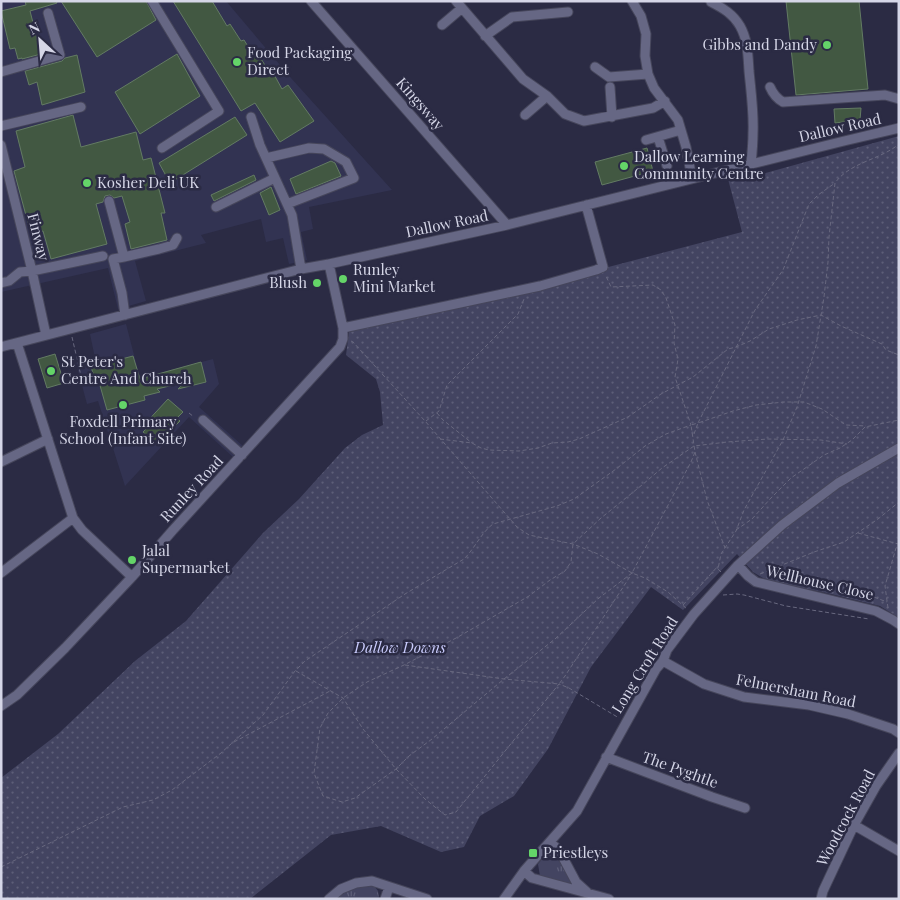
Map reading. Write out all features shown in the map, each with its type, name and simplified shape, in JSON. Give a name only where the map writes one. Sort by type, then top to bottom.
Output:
[{"type":"street","points":[[152,1],[219,111],[162,148]]},
{"type":"street","name":"Kingsway","points":[[312,1],[507,225]]},
{"type":"street","points":[[632,1],[641,16],[646,34],[645,56],[648,74],[654,88],[678,120],[692,178]]},
{"type":"street","points":[[711,2],[732,15],[740,26],[747,44],[753,126],[751,164]]},
{"type":"street","points":[[442,25],[459,5],[523,79],[547,96],[565,114],[584,122],[653,108],[665,101]]},
{"type":"street","points":[[485,36],[512,17],[568,12]]},
{"type":"street","points":[[1,72],[60,55],[48,13]]},
{"type":"street","points":[[595,67],[609,77],[648,74]]},
{"type":"street","points":[[610,87],[612,117]]},
{"type":"street","points":[[770,87],[776,98],[783,102],[885,95],[899,99]]},
{"type":"street","points":[[525,115],[547,96]]},
{"type":"street","points":[[1,126],[81,107]]},
{"type":"street","points":[[251,117],[260,145],[292,215],[301,269]]},
{"type":"street","name":"Dallow Road","points":[[1,347],[69,329],[111,322],[125,315],[301,269],[507,225],[899,128]]},
{"type":"street","points":[[646,140],[681,130]]},
{"type":"street","points":[[658,137],[667,166]]},
{"type":"street","name":"Finway","points":[[1,145],[46,335]]},
{"type":"street","points":[[266,158],[309,148],[324,149],[346,162],[354,178],[287,204]]},
{"type":"street","points":[[216,207],[275,178]]},
{"type":"street","points":[[109,201],[124,257]]},
{"type":"street","points":[[343,328],[529,288],[602,267],[586,205]]},
{"type":"street","points":[[125,315],[122,293],[113,259],[173,245],[177,238]]},
{"type":"street","points":[[1,282],[9,281],[20,272],[102,256]]},
{"type":"street","points":[[329,264],[343,328],[343,339]]},
{"type":"street","name":"Runley Road","points":[[1,706],[17,695],[65,648],[132,577],[340,347],[343,339]]},
{"type":"street","points":[[17,343],[73,518],[82,530],[132,577]]},
{"type":"street","points":[[203,420],[242,455]]},
{"type":"street","points":[[1,462],[48,439]]},
{"type":"street","name":"Long Croft Road","points":[[504,899],[524,871],[577,811],[667,650],[694,614],[738,565],[782,525],[838,483],[899,448]]},
{"type":"street","points":[[1,573],[73,518]]},
{"type":"street","name":"Wellhouse Close","points":[[738,565],[756,582],[876,611],[899,624]]},
{"type":"street","name":"Felmersham Road","points":[[662,661],[704,684],[744,697],[809,705],[848,714],[893,729],[899,733]]},
{"type":"street","name":"Woodcock Road","points":[[821,899],[854,825],[876,786],[899,753]]},
{"type":"street","name":"The Pyghtle","points":[[606,757],[745,808]]},
{"type":"street","points":[[854,825],[899,851]]},
{"type":"street","points":[[550,842],[559,850],[576,882],[589,894]]},
{"type":"street","points":[[524,871],[532,878],[609,899]]},
{"type":"street","points":[[329,899],[340,889],[356,883],[372,881],[427,899]]},
{"type":"street","points":[[385,899],[389,887]]},
{"type":"path","points":[[694,435],[698,423],[755,310],[783,270],[809,204],[835,183],[839,177],[899,144]]},
{"type":"path","points":[[722,573],[718,569],[721,554],[736,531],[744,510],[783,440],[798,402],[816,346],[824,297],[828,262],[828,237],[835,183]]},
{"type":"path","points":[[602,267],[611,287],[654,285],[661,290],[666,298],[675,325],[674,343],[678,359],[675,377],[692,425],[695,452],[707,500],[725,549]]},
{"type":"path","points":[[425,421],[439,410],[446,385],[518,314],[529,288]]},
{"type":"path","points":[[436,412],[472,443],[489,450],[519,451],[538,448],[552,443],[568,442],[628,417],[661,394],[693,378],[728,349],[750,341],[769,329],[821,315],[882,344],[886,350],[899,355]]},
{"type":"path","points":[[69,329],[82,376]]},
{"type":"path","points":[[343,339],[353,342],[517,527],[529,535],[573,544],[598,554],[645,578],[694,614]]},
{"type":"path","points":[[1,867],[123,807],[153,800],[172,790],[220,753],[263,714],[295,670],[305,661],[405,594],[464,559],[487,528],[493,524],[557,506],[574,499],[645,446],[666,434],[733,411],[756,405],[784,402],[804,402],[822,409],[846,425],[867,426],[899,420]]},
{"type":"path","points":[[736,531],[752,519],[791,478],[824,455],[847,444],[867,426]]},
{"type":"path","points":[[632,573],[598,598],[554,639],[409,756],[396,769],[355,798],[342,802],[323,796],[314,772],[320,728],[328,713],[343,698],[367,682],[458,637],[529,596],[565,571],[571,562],[573,544],[601,518],[662,468],[694,446],[768,439],[821,440],[847,444]]},
{"type":"path","points":[[440,440],[472,443]]},
{"type":"path","points":[[295,670],[343,698],[363,729],[396,769],[425,799],[446,815],[456,812],[565,676],[632,573],[695,452]]},
{"type":"path","points":[[759,574],[844,542],[899,502]]},
{"type":"path","points":[[858,533],[899,544],[884,586],[888,606],[886,616]]},
{"type":"path","points":[[683,605],[719,566]]},
{"type":"path","points":[[767,571],[858,591],[887,602]]},
{"type":"path","points":[[728,594],[744,594],[786,606],[875,620]]},
{"type":"path","points":[[404,665],[504,679],[559,684],[626,722]]},
{"type":"path","points":[[230,744],[330,691]]},
{"type":"shaded area","points":[[1,1],[226,1],[291,78],[392,190],[309,207],[313,229],[301,232],[307,260],[289,264],[283,238],[266,242],[261,219],[201,235],[206,243],[135,261],[146,301],[118,309],[108,268],[1,292]]},
{"type":"shaded area","name":"Foxdell Primary School (Infant Site)","points":[[126,324],[140,378],[213,359],[219,384],[199,407],[243,446],[233,457],[189,417],[125,486],[98,401],[87,404],[76,363],[95,358],[90,334]]},
{"type":"green space","name":"Dallow Downs","points":[[899,136],[899,618],[880,606],[763,578],[753,572],[737,554],[683,610],[651,587],[591,667],[548,749],[514,796],[480,816],[464,847],[441,852],[381,826],[331,835],[250,899],[1,899],[1,778],[58,734],[135,661],[186,621],[263,533],[299,499],[345,448],[362,435],[383,425],[380,392],[376,379],[346,355],[350,325],[513,292],[742,232],[728,179],[755,176]]},
{"type":"green space","points":[[546,854],[556,855],[572,884],[571,886],[540,876],[538,864]]},
{"type":"green space","points":[[374,886],[378,891],[379,899],[333,899],[354,887]]},
{"type":"building","points":[[25,1],[56,1],[57,3],[30,11],[41,54],[18,59],[15,48],[10,49],[1,11],[26,5]]},
{"type":"building","points":[[61,1],[146,1],[156,20],[97,57]]},
{"type":"building","name":"Food Packaging Direct","points":[[173,1],[212,1],[227,26],[230,24],[241,41],[244,40],[254,56],[258,54],[268,70],[271,69],[282,89],[288,85],[314,121],[280,142],[255,103],[241,111]]},
{"type":"building","name":"Gibbs and Dandy","points":[[786,1],[859,1],[868,89],[796,95]]},
{"type":"building","points":[[177,54],[200,96],[140,134],[115,92]]},
{"type":"building","points":[[77,55],[85,92],[42,105],[37,82],[29,85],[25,71]]},
{"type":"building","points":[[861,108],[860,120],[835,123],[834,109]]},
{"type":"building","name":"Kosher Deli UK","points":[[73,115],[81,147],[136,132],[143,160],[151,158],[165,213],[161,213],[167,240],[131,249],[125,224],[130,222],[122,196],[114,198],[110,195],[105,196],[103,202],[96,204],[107,244],[51,259],[43,231],[31,234],[14,171],[25,167],[16,131]]},
{"type":"building","points":[[235,117],[247,135],[170,183],[159,163]]},
{"type":"building","name":"Dallow Learning Community Centre","points":[[647,148],[653,171],[602,185],[595,162]]},
{"type":"building","points":[[331,161],[335,163],[341,176],[296,194],[290,179]]},
{"type":"building","points":[[254,175],[256,180],[214,201],[211,195]]},
{"type":"building","points":[[271,187],[280,210],[269,215],[260,193]]},
{"type":"building","name":"St Peter's Centre And Church","points":[[55,354],[64,383],[47,388],[38,359]]},
{"type":"building","points":[[133,356],[140,379],[201,362],[206,382],[178,389],[182,383],[157,389],[160,392],[144,396],[145,400],[107,410],[97,375],[94,376],[91,367]]},
{"type":"building","points":[[168,399],[183,412],[177,418],[180,421],[165,436],[163,434],[155,442],[143,432],[146,429],[143,426]]},
{"type":"place","name":"Gibbs and Dandy","points":[[827,45]]},
{"type":"place","name":"Food Packaging Direct","points":[[237,62]]},
{"type":"place","name":"Dallow Learning Community Centre","points":[[624,166]]},
{"type":"place","name":"Kosher Deli UK","points":[[87,183]]},
{"type":"place","name":"Runley Mini Market","points":[[343,279]]},
{"type":"place","name":"Blush","points":[[317,283]]},
{"type":"place","name":"St Peter's Centre And Church","points":[[51,371]]},
{"type":"place","name":"Foxdell Primary School (Infant Site)","points":[[123,405]]},
{"type":"place","name":"Jalal Supermarket","points":[[132,560]]},
{"type":"place","name":"Priestleys","points":[[533,853]]}]
